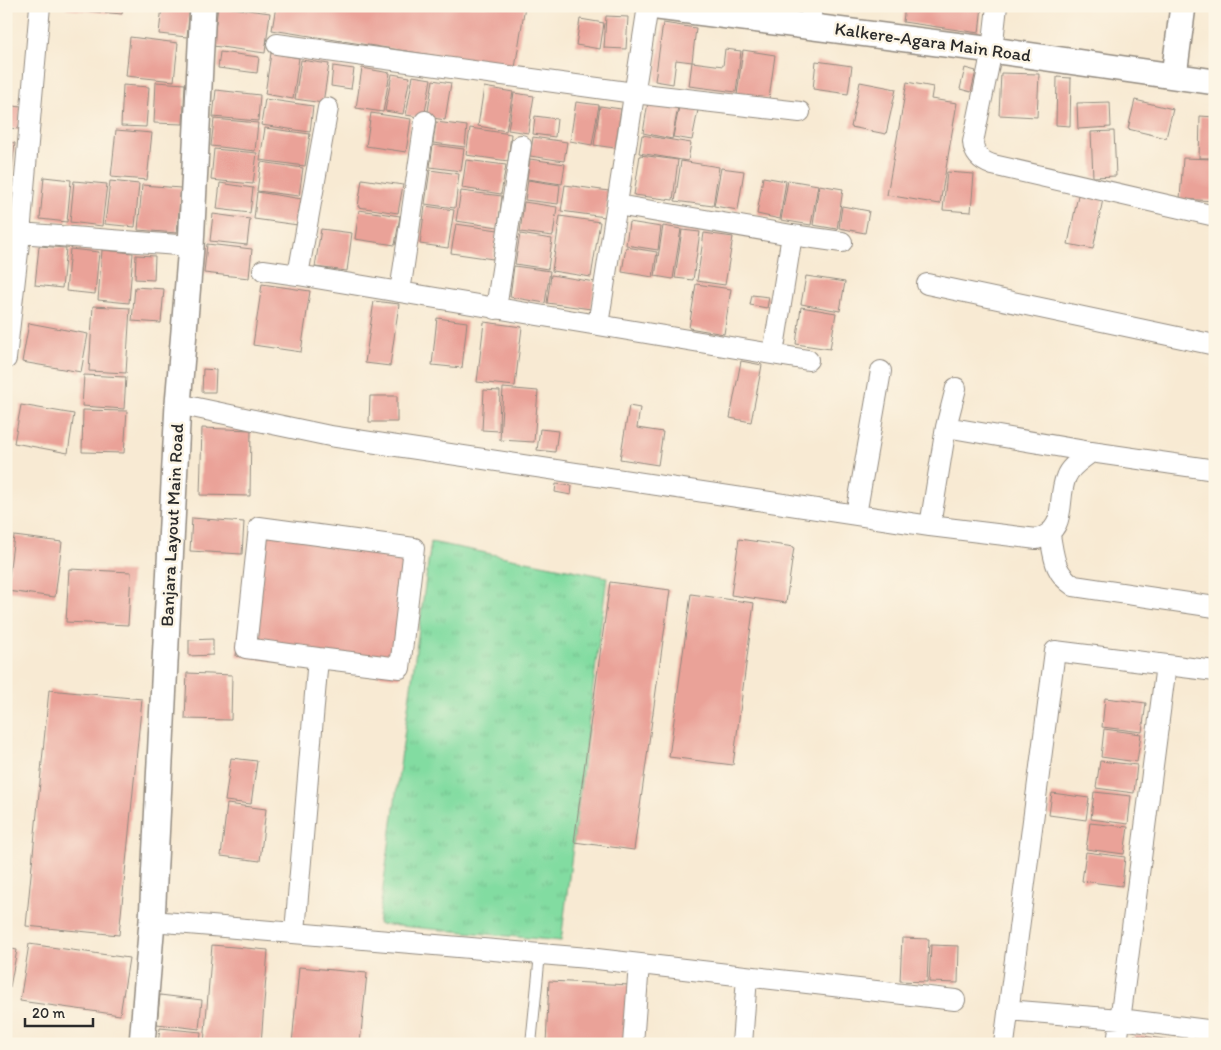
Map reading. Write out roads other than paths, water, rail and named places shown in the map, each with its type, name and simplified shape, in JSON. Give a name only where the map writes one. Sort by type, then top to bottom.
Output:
[{"type":"street","points":[[6,359],[13,233],[40,6]]},
{"type":"street","name":"Banjara Layout Main Road","points":[[142,1044],[152,921],[178,404],[191,246],[203,6]]},
{"type":"street","points":[[598,325],[649,6]]},
{"type":"street","name":"Kalkere-Agara Main Road","points":[[649,6],[811,16],[992,50],[1215,82]]},
{"type":"street","points":[[997,6],[992,50],[972,142],[978,156],[984,162],[1215,216]]},
{"type":"street","points":[[1174,75],[1183,6]]},
{"type":"street","points":[[277,44],[634,93],[800,112]]},
{"type":"street","points":[[298,275],[328,108]]},
{"type":"street","points":[[400,292],[425,121]]},
{"type":"street","points":[[496,309],[521,145]]},
{"type":"street","points":[[617,205],[842,242]]},
{"type":"street","points":[[13,233],[191,246]]},
{"type":"street","points":[[773,354],[792,235]]},
{"type":"street","points":[[263,270],[808,360]]},
{"type":"street","points":[[927,284],[1215,346]]},
{"type":"street","points":[[856,515],[881,370]]},
{"type":"street","points":[[930,526],[946,427],[956,388]]},
{"type":"street","points":[[178,404],[330,436],[930,526],[1037,539],[1050,535]]},
{"type":"street","points":[[946,427],[1091,452],[1215,470]]},
{"type":"street","points":[[1091,452],[1066,476],[1059,519],[1050,535],[1056,565],[1062,578],[1074,586],[1215,607]]},
{"type":"street","points":[[259,527],[414,548],[400,668],[318,658],[246,648],[259,527]]},
{"type":"street","points":[[1004,1044],[1055,651],[1215,670]]},
{"type":"street","points":[[295,932],[318,658]]},
{"type":"street","points":[[1117,1044],[1166,664]]},
{"type":"street","points":[[152,921],[540,954],[955,1000]]},
{"type":"street","points":[[633,1044],[639,964]]},
{"type":"street","points":[[742,1044],[746,977]]},
{"type":"street","points":[[1008,1010],[1120,1019],[1215,1031]]},
{"type":"lane","points":[[531,1044],[540,954]]}]
